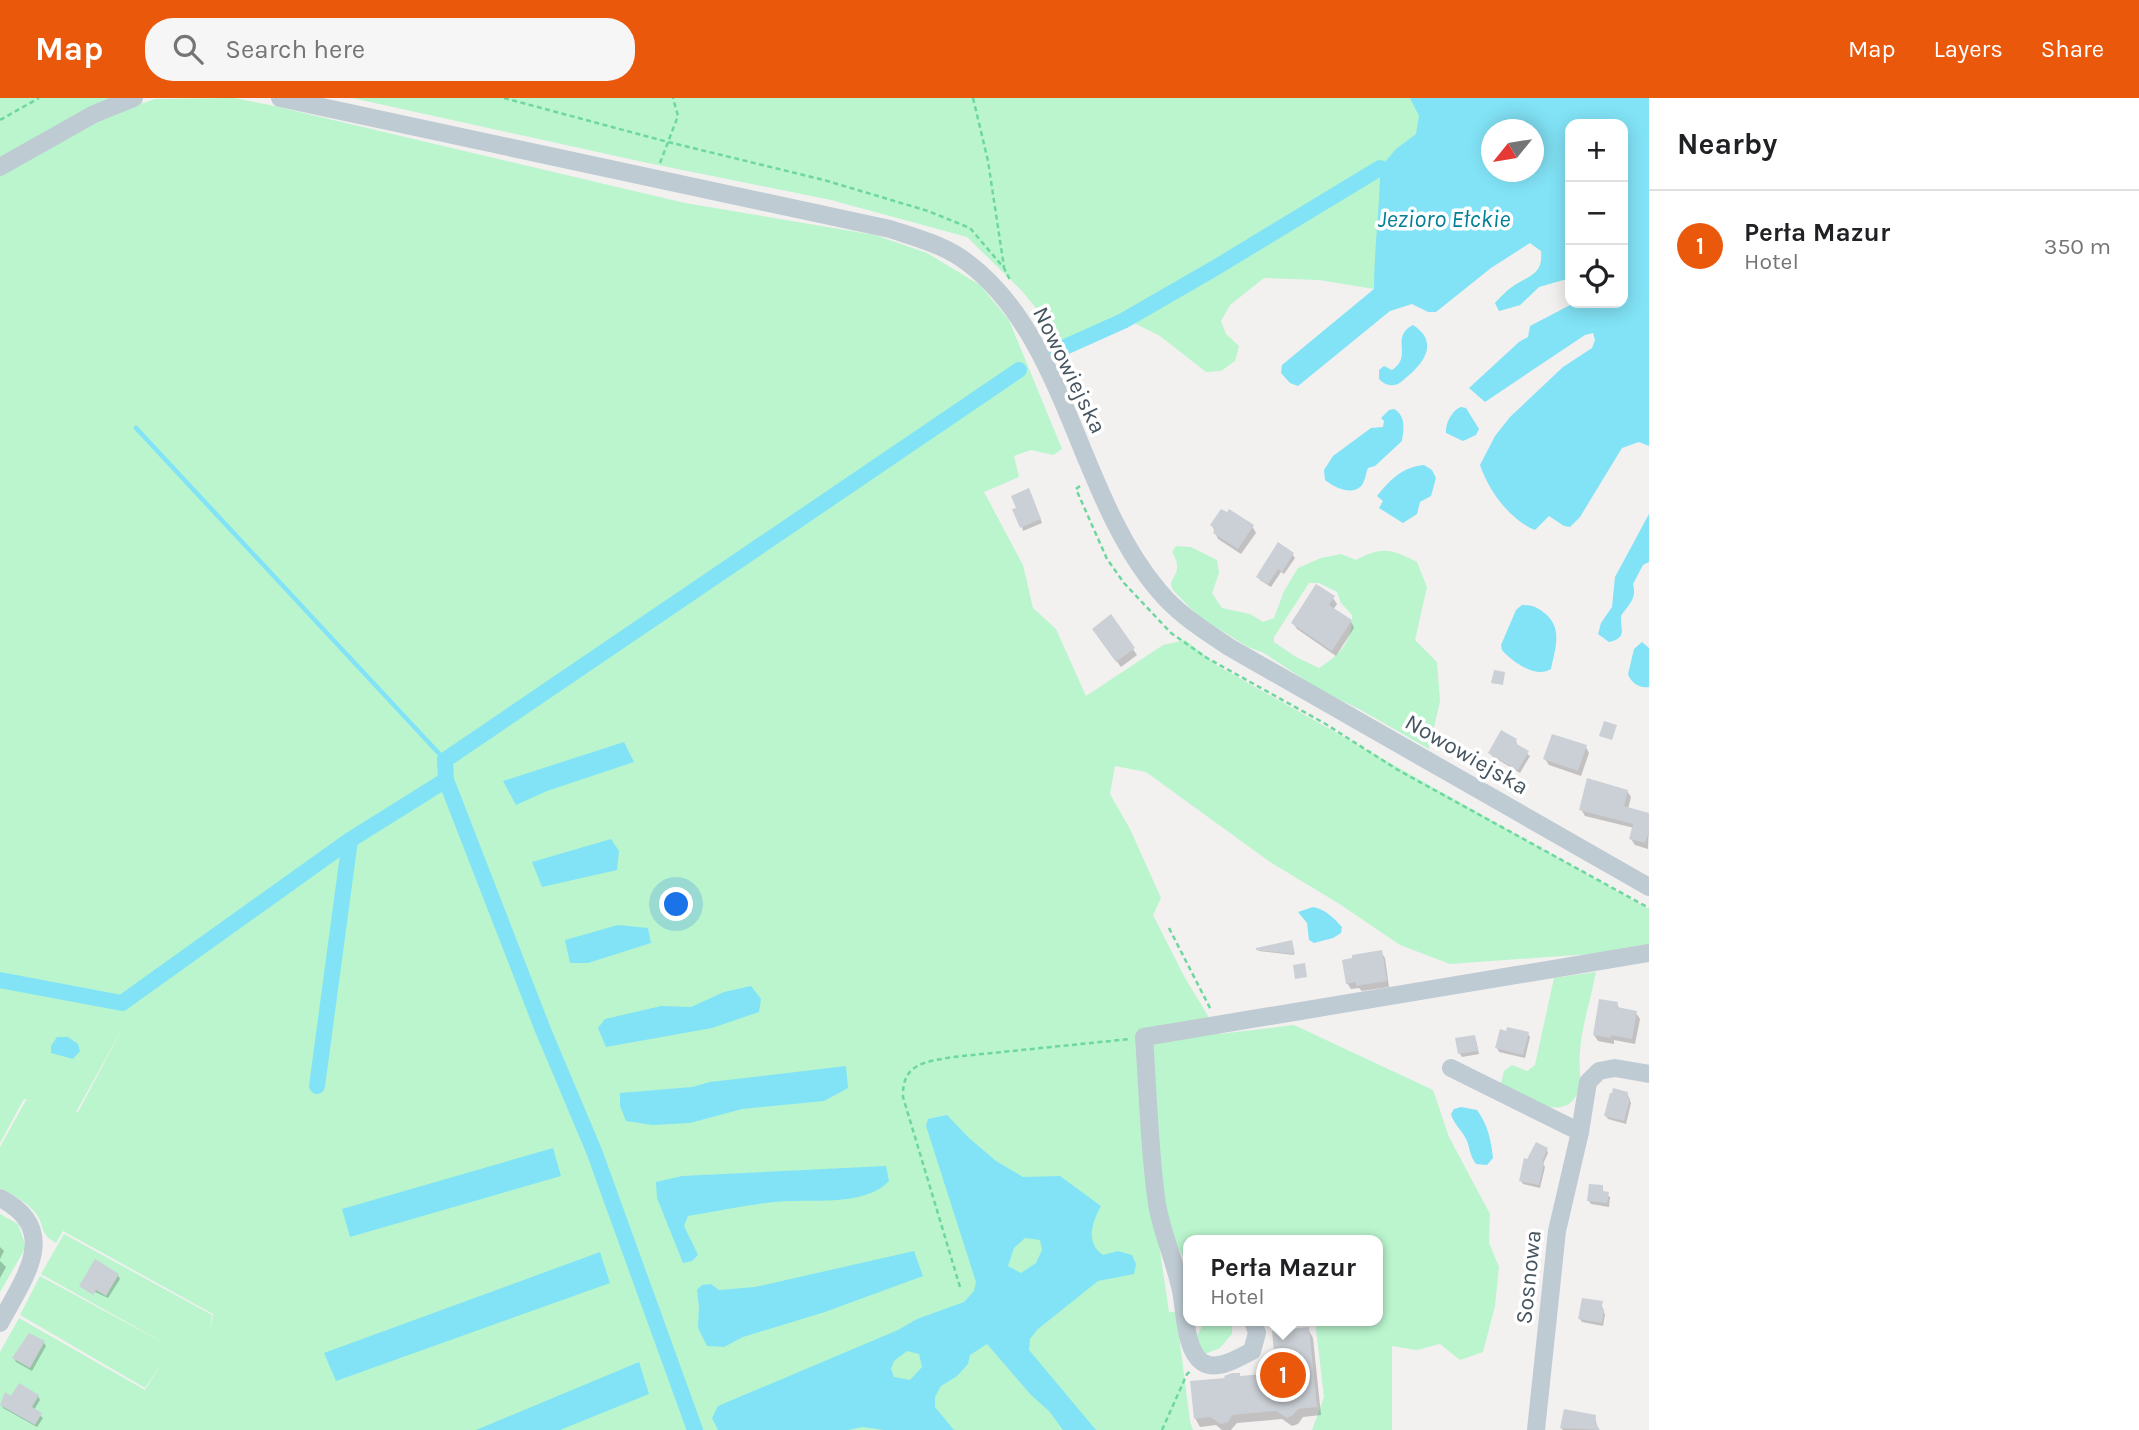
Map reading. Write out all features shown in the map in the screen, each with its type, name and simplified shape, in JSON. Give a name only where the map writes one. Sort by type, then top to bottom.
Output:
[{"type":"street","points":[[0,167],[94,114],[134,98]]},
{"type":"street","name":"Nowowiejska","points":[[280,98],[890,229],[941,247],[966,261],[1006,300],[1024,325],[1038,350],[1127,546],[1160,592],[1184,617],[1229,647],[1649,887]]},
{"type":"street","points":[[1183,1285],[1164,1235],[1157,1202],[1144,1037],[1649,953]]},
{"type":"street","points":[[1451,1068],[1580,1132]]},
{"type":"street","name":"Sosnowa","points":[[1536,1430],[1557,1231],[1580,1132],[1588,1082],[1599,1071],[1615,1068],[1649,1074]]},
{"type":"street","points":[[0,1198],[13,1204],[29,1220],[35,1242],[29,1270],[0,1323]]},
{"type":"street","points":[[1189,1326],[1192,1352],[1202,1362],[1215,1366],[1252,1351],[1258,1333],[1255,1326]]},
{"type":"path","points":[[0,120],[39,98]]},
{"type":"path","points":[[504,98],[824,180],[928,211],[970,228],[1004,268],[988,160],[973,98]]},
{"type":"path","points":[[653,179],[678,116],[673,98]]},
{"type":"path","points":[[1168,928],[1219,1025]]},
{"type":"path","points":[[960,1287],[903,1097],[903,1083],[909,1072],[925,1062],[953,1057],[1144,1037]]},
{"type":"path","points":[[1162,1430],[1187,1374],[1202,1362]]},
{"type":"green space","points":[[0,98],[115,98],[0,157]]},
{"type":"green space","points":[[234,98],[270,105],[685,203],[875,235],[927,253],[980,285],[1009,320],[1062,449],[1053,455],[1031,450],[1014,456],[1019,477],[984,492],[1023,565],[1033,608],[1056,629],[1086,696],[1163,645],[1185,640],[1218,666],[1649,909],[1649,944],[1591,954],[1450,964],[1400,945],[1270,862],[1146,772],[1115,766],[1110,794],[1130,829],[1161,898],[1153,915],[1185,978],[1219,1034],[1294,1025],[1433,1090],[1449,1137],[1490,1214],[1489,1243],[1499,1267],[1495,1306],[1483,1352],[1460,1360],[1440,1344],[1417,1350],[1392,1346],[1392,1430],[1312,1430],[1324,1397],[1316,1326],[1383,1326],[1383,1235],[1183,1235],[1183,1256],[1171,1237],[1157,1231],[1169,1312],[1176,1312],[1193,1430],[0,1430],[0,1352],[19,1318],[145,1390],[161,1364],[145,1388],[20,1315],[40,1276],[171,1347],[41,1274],[64,1234],[212,1315],[210,1333],[213,1314],[63,1231],[56,1243],[45,1234],[37,1215],[30,1207],[0,1188],[0,1147],[26,1100],[33,1101],[24,1099],[0,1143],[0,175],[114,113],[155,99]],"holes":[[[125,1024],[78,1112],[76,1112]]]},
{"type":"green space","points":[[352,98],[1553,98],[1565,225],[1565,279],[1539,287],[1520,305],[1499,311],[1495,303],[1510,289],[1534,274],[1540,265],[1541,251],[1530,243],[1374,289],[1319,280],[1264,278],[1230,305],[1221,321],[1226,334],[1239,346],[1235,361],[1221,371],[1206,372],[1160,336],[1122,317],[1065,344],[1022,291],[967,237],[831,200]]},
{"type":"green space","points":[[1176,546],[1191,547],[1217,560],[1219,573],[1212,593],[1222,608],[1250,614],[1263,622],[1274,618],[1284,591],[1298,568],[1321,558],[1341,554],[1356,560],[1387,551],[1417,562],[1427,587],[1415,640],[1437,662],[1440,701],[1429,749],[1320,690],[1264,653],[1248,647],[1198,616],[1172,589],[1171,582],[1177,567],[1172,552]],"holes":[[[1309,583],[1319,583],[1337,592],[1341,603],[1352,615],[1348,640],[1333,658],[1319,668],[1274,642],[1274,637]]]},
{"type":"green space","points":[[1596,972],[1581,1041],[1579,1089],[1570,1103],[1561,1107],[1540,1104],[1501,1084],[1504,1071],[1512,1065],[1527,1071],[1535,1065],[1554,978]]},
{"type":"green space","points":[[0,1214],[18,1224],[26,1247],[0,1292]]},
{"type":"green space","points":[[1202,1326],[1232,1327],[1232,1334],[1220,1348],[1205,1354],[1195,1339]]},
{"type":"water","name":"Jezioro Ełckie","points":[[1410,98],[1649,98],[1649,446],[1639,442],[1622,448],[1580,517],[1570,527],[1549,516],[1535,530],[1517,519],[1501,503],[1480,465],[1495,436],[1510,417],[1563,367],[1592,348],[1595,340],[1593,333],[1585,335],[1485,402],[1469,388],[1519,342],[1528,337],[1530,326],[1565,308],[1628,308],[1628,119],[1565,119],[1565,279],[1539,287],[1520,305],[1499,311],[1495,303],[1510,289],[1534,274],[1540,265],[1541,251],[1530,243],[1491,268],[1436,312],[1428,312],[1412,304],[1390,311],[1298,386],[1290,383],[1281,373],[1282,365],[1374,289],[1380,168],[1396,149],[1416,134],[1419,116]]},
{"type":"water","points":[[1413,325],[1425,338],[1427,351],[1420,364],[1400,383],[1386,384],[1379,379],[1379,370],[1384,366],[1392,370],[1398,365],[1403,335]]},
{"type":"water","points":[[1461,407],[1466,408],[1479,429],[1476,435],[1463,441],[1446,433],[1450,418]]},
{"type":"water","points":[[1394,409],[1402,419],[1404,427],[1402,441],[1375,466],[1368,468],[1362,485],[1358,489],[1348,491],[1325,480],[1324,470],[1333,456],[1371,428],[1383,427],[1384,421],[1381,418]]},
{"type":"water","points":[[1424,465],[1432,470],[1436,478],[1431,496],[1420,502],[1417,514],[1403,523],[1379,508],[1383,501],[1377,496],[1392,480],[1409,468]]},
{"type":"water","points":[[1649,514],[1649,562],[1643,565],[1633,584],[1633,598],[1621,616],[1621,635],[1609,642],[1598,634],[1601,623],[1612,607],[1615,577]]},
{"type":"water","points":[[1522,605],[1538,609],[1554,624],[1556,646],[1551,669],[1545,672],[1525,668],[1502,650],[1501,645],[1516,610]]},
{"type":"water","points":[[1642,642],[1649,648],[1649,687],[1636,684],[1628,674],[1634,649]]},
{"type":"water","points":[[624,742],[634,762],[547,791],[516,805],[503,781]]},
{"type":"water","points":[[611,839],[619,851],[617,870],[542,887],[532,862]]},
{"type":"water","points":[[1313,907],[1332,917],[1342,927],[1341,933],[1314,943],[1309,940],[1307,923],[1298,912]]},
{"type":"water","points":[[618,925],[648,928],[651,943],[588,963],[570,963],[565,940]]},
{"type":"water","points":[[751,986],[761,999],[759,1012],[712,1028],[606,1047],[598,1028],[605,1019],[661,1006],[691,1007],[724,992]]},
{"type":"water","points":[[57,1037],[68,1037],[78,1044],[80,1051],[73,1059],[51,1053],[51,1046]]},
{"type":"water","points":[[846,1066],[848,1088],[824,1101],[742,1109],[690,1123],[652,1125],[626,1121],[620,1106],[620,1093],[692,1087],[710,1082]]},
{"type":"water","points":[[1461,1107],[1477,1110],[1484,1121],[1493,1158],[1487,1165],[1476,1164],[1465,1137],[1452,1118],[1454,1109]]},
{"type":"water","points":[[947,1115],[996,1161],[1023,1177],[1060,1176],[1101,1206],[1092,1232],[1097,1250],[1103,1255],[1118,1251],[1132,1255],[1136,1264],[1134,1274],[1098,1281],[1038,1329],[1030,1339],[1029,1350],[1096,1430],[1063,1430],[987,1344],[970,1355],[968,1364],[957,1376],[941,1386],[935,1397],[935,1407],[954,1430],[884,1430],[863,1427],[848,1430],[718,1430],[712,1418],[718,1406],[898,1330],[917,1319],[964,1302],[974,1291],[976,1282],[926,1126],[928,1119]],"holes":[[[1025,1238],[1040,1240],[1042,1250],[1036,1263],[1021,1273],[1008,1266],[1014,1248]],[[907,1351],[919,1354],[922,1367],[910,1380],[894,1377],[891,1369],[894,1361]]]},
{"type":"water","points":[[553,1148],[561,1176],[350,1237],[342,1209]]},
{"type":"water","points":[[886,1166],[889,1181],[865,1195],[835,1200],[763,1203],[688,1216],[684,1226],[698,1255],[692,1261],[683,1263],[657,1198],[656,1182],[682,1176]]},
{"type":"water","points":[[914,1251],[923,1276],[825,1312],[743,1337],[724,1347],[707,1346],[698,1328],[697,1290],[702,1285],[711,1284],[719,1290],[755,1287]]},
{"type":"water","points":[[600,1252],[610,1283],[336,1381],[324,1353]]},
{"type":"water","points":[[639,1362],[649,1394],[560,1430],[476,1430]]},
{"type":"building","points":[[1029,488],[1041,519],[1020,528],[1012,509],[1016,508],[1011,496]]},
{"type":"building","points":[[1221,509],[1227,512],[1229,509],[1254,525],[1238,549],[1213,533],[1215,529],[1210,525]]},
{"type":"building","points":[[1278,542],[1294,553],[1282,572],[1278,569],[1268,584],[1256,577]]},
{"type":"building","points":[[1316,584],[1335,596],[1329,605],[1352,620],[1332,651],[1291,623]]},
{"type":"building","points":[[1111,614],[1135,648],[1116,662],[1092,629]]},
{"type":"building","points":[[1494,670],[1505,672],[1503,685],[1491,683]]},
{"type":"building","points":[[1604,721],[1617,725],[1612,740],[1599,736]]},
{"type":"building","points":[[1501,730],[1517,739],[1515,743],[1529,751],[1518,770],[1488,753]]},
{"type":"building","points":[[1552,734],[1587,745],[1578,771],[1543,759]]},
{"type":"building","points":[[1587,778],[1628,790],[1624,806],[1649,813],[1649,837],[1647,836],[1645,843],[1629,839],[1633,824],[1579,810]]},
{"type":"building","points":[[1292,940],[1295,954],[1256,950],[1256,948]]},
{"type":"building","points":[[1382,950],[1387,981],[1356,986],[1356,982],[1346,984],[1342,960],[1352,958],[1352,955]]},
{"type":"building","points":[[1305,963],[1307,977],[1295,979],[1293,965]]},
{"type":"building","points":[[1599,999],[1618,1002],[1617,1007],[1637,1011],[1632,1039],[1593,1035]]},
{"type":"building","points":[[1507,1027],[1529,1032],[1523,1055],[1495,1048],[1500,1029],[1506,1031]]},
{"type":"building","points":[[1475,1035],[1478,1051],[1458,1054],[1455,1038]]},
{"type":"building","points":[[1613,1088],[1628,1092],[1627,1097],[1630,1098],[1624,1121],[1604,1116]]},
{"type":"building","points":[[1536,1142],[1548,1148],[1542,1162],[1544,1163],[1539,1185],[1519,1181],[1524,1158],[1527,1159]]},
{"type":"building","points":[[1589,1184],[1603,1185],[1603,1191],[1609,1192],[1607,1203],[1587,1201]]},
{"type":"building","points":[[95,1259],[119,1274],[106,1296],[96,1290],[93,1295],[79,1286]]},
{"type":"building","points":[[1582,1298],[1603,1301],[1602,1323],[1578,1319]]},
{"type":"building","points":[[1309,1327],[1317,1407],[1298,1409],[1287,1418],[1276,1411],[1232,1415],[1228,1422],[1221,1424],[1210,1417],[1194,1419],[1190,1381],[1225,1378],[1224,1376],[1232,1373],[1240,1373],[1240,1376],[1276,1373],[1272,1331]]},
{"type":"building","points":[[29,1333],[45,1341],[30,1368],[12,1358]]},
{"type":"building","points":[[19,1383],[39,1395],[32,1407],[42,1413],[35,1425],[0,1405],[5,1392],[11,1396]]},
{"type":"building","points":[[1564,1409],[1596,1415],[1595,1422],[1600,1430],[1560,1428]]},
{"type":"waterway","points":[[1056,351],[1123,321],[1380,168]]},
{"type":"waterway","points":[[446,780],[445,760],[1019,370]]},
{"type":"waterway","points":[[136,428],[445,760]]},
{"type":"waterway","points":[[0,980],[122,1003],[350,840],[446,780],[543,1030],[594,1151],[695,1430]]},
{"type":"waterway","points":[[317,1086],[350,840]]},
{"type":"place","name":"Perła Mazur","points":[[1283,1375]]}]
